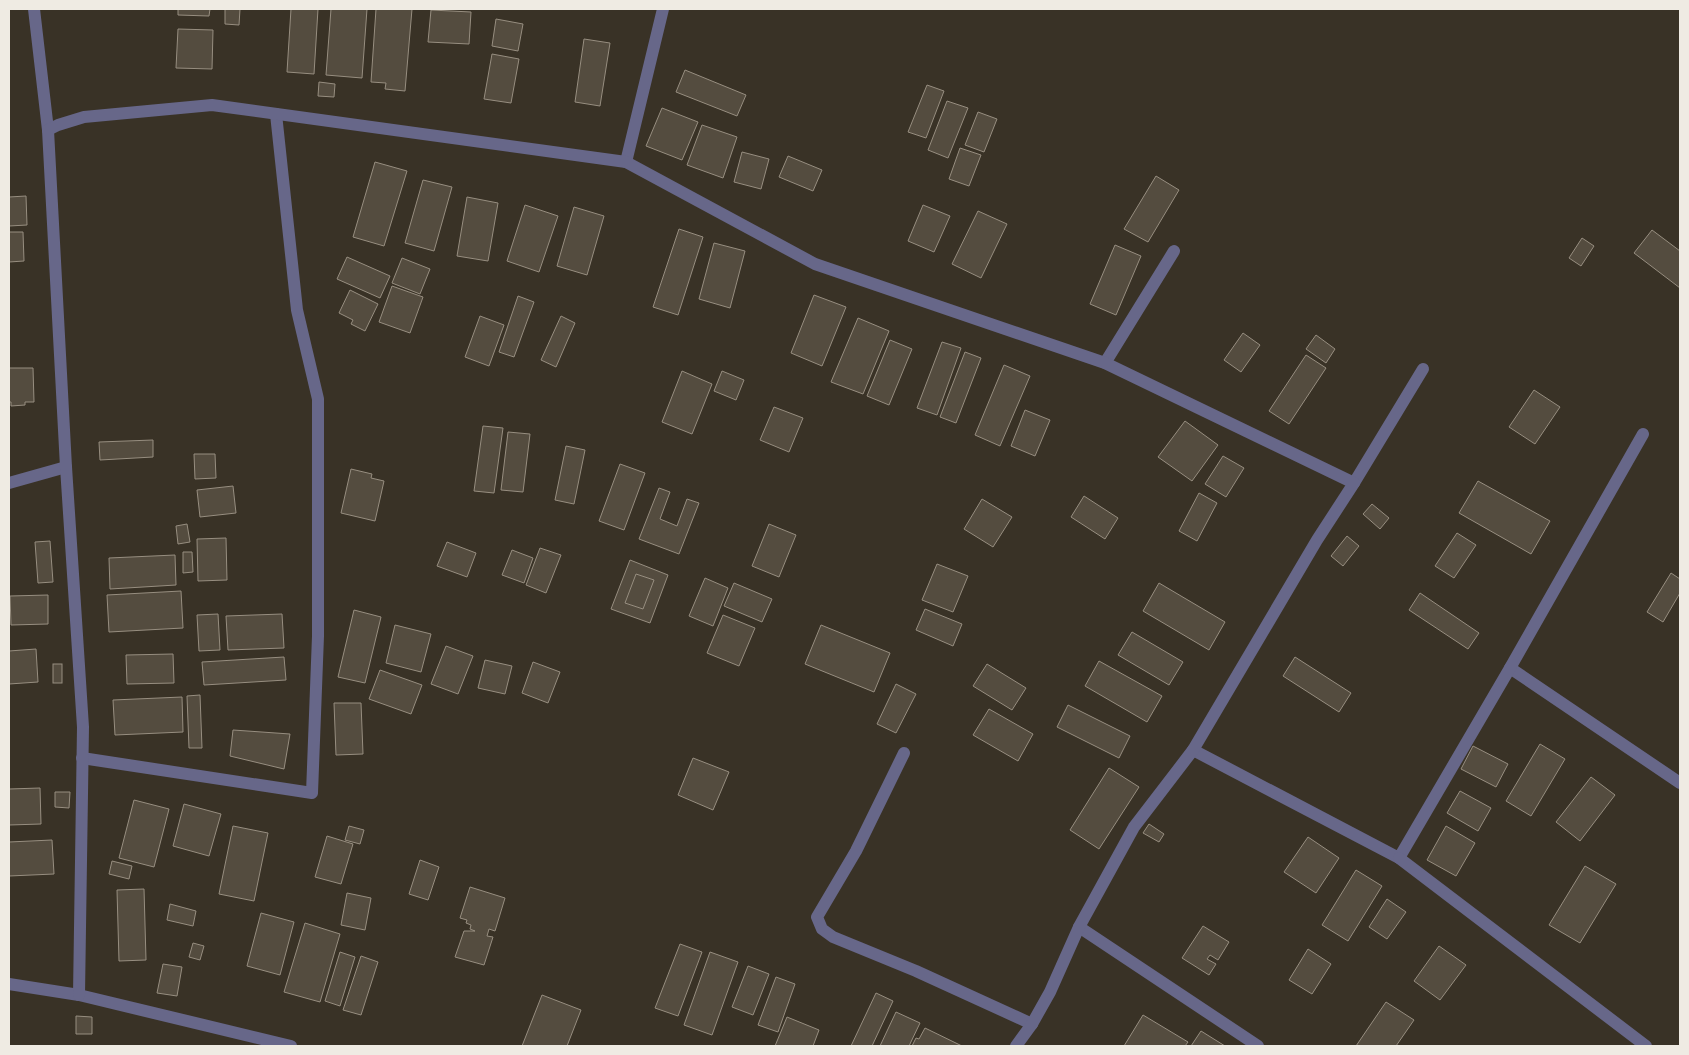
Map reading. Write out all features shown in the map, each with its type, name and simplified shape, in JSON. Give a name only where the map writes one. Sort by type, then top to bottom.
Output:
[{"type":"street","points":[[34,9],[48,130],[66,467],[83,727],[79,995]]},
{"type":"street","points":[[626,162],[664,9]]},
{"type":"street","points":[[48,130],[84,116],[212,105],[626,162],[815,264],[1105,363],[1354,484]]},
{"type":"street","points":[[82,758],[312,793],[318,636],[318,399],[297,310],[276,114]]},
{"type":"street","points":[[1105,363],[1174,251]]},
{"type":"street","points":[[1016,1046],[1032,1024],[1050,992],[1079,927],[1134,827],[1193,750],[1318,540],[1423,369]]},
{"type":"street","points":[[1399,858],[1643,434]]},
{"type":"street","points":[[9,483],[66,467]]},
{"type":"street","points":[[1510,668],[1680,783]]},
{"type":"street","points":[[1193,750],[1399,858],[1646,1046]]},
{"type":"street","points":[[904,753],[856,851],[817,917],[822,929],[833,937],[916,971],[1032,1024]]},
{"type":"street","points":[[1079,927],[1258,1046]]},
{"type":"street","points":[[9,984],[79,995],[252,1042],[291,1046]]},
{"type":"building","points":[[178,9],[210,9],[209,16],[178,15]]},
{"type":"building","points":[[225,9],[240,9],[239,25],[225,24]]},
{"type":"building","points":[[291,9],[318,9],[314,74],[287,72]]},
{"type":"building","points":[[331,9],[367,9],[362,78],[326,75]]},
{"type":"building","points":[[376,9],[412,9],[405,91],[385,89],[386,83],[371,82]]},
{"type":"building","points":[[431,10],[471,12],[469,44],[428,42]]},
{"type":"building","points":[[496,19],[523,24],[518,51],[492,46]]},
{"type":"building","points":[[178,29],[213,30],[212,69],[176,68]]},
{"type":"building","points":[[584,39],[610,43],[600,106],[575,102]]},
{"type":"building","points":[[492,54],[519,59],[511,103],[484,99]]},
{"type":"building","points":[[685,70],[746,95],[737,116],[676,92]]},
{"type":"building","points":[[319,82],[335,84],[334,97],[318,96]]},
{"type":"building","points":[[927,85],[944,91],[926,138],[908,132]]},
{"type":"building","points":[[947,101],[968,108],[948,158],[928,150]]},
{"type":"building","points":[[662,108],[698,122],[682,160],[646,146]]},
{"type":"building","points":[[978,112],[997,119],[984,152],[965,145]]},
{"type":"building","points":[[702,125],[737,137],[723,178],[687,165]]},
{"type":"building","points":[[960,148],[981,155],[969,186],[949,179]]},
{"type":"building","points":[[742,152],[769,159],[761,189],[734,182]]},
{"type":"building","points":[[788,156],[822,170],[813,191],[779,177]]},
{"type":"building","points":[[375,162],[407,171],[384,246],[353,237]]},
{"type":"building","points":[[1156,176],[1179,190],[1148,242],[1124,229]]},
{"type":"building","points":[[423,180],[452,187],[434,251],[405,243]]},
{"type":"building","points":[[26,196],[27,225],[9,226],[9,197]]},
{"type":"building","points":[[467,197],[498,203],[488,261],[457,256]]},
{"type":"building","points":[[525,205],[558,216],[539,272],[507,261]]},
{"type":"building","points":[[923,205],[950,216],[934,252],[908,241]]},
{"type":"building","points":[[574,207],[604,216],[587,275],[557,266]]},
{"type":"building","points":[[978,211],[1007,224],[981,278],[952,264]]},
{"type":"building","points":[[679,229],[703,237],[678,315],[653,307]]},
{"type":"building","points":[[1652,230],[1680,251],[1680,288],[1634,253]]},
{"type":"building","points":[[9,232],[23,232],[24,261],[9,262]]},
{"type":"building","points":[[1582,238],[1594,246],[1581,266],[1569,258]]},
{"type":"building","points":[[714,243],[745,251],[730,308],[699,299]]},
{"type":"building","points":[[1115,245],[1141,256],[1116,315],[1090,304]]},
{"type":"building","points":[[347,257],[390,276],[380,298],[337,279]]},
{"type":"building","points":[[402,258],[430,269],[420,294],[392,283]]},
{"type":"building","points":[[392,286],[423,297],[410,333],[379,322]]},
{"type":"building","points":[[350,290],[378,304],[365,331],[351,324],[353,320],[339,313]]},
{"type":"building","points":[[814,295],[846,307],[822,366],[791,353]]},
{"type":"building","points":[[518,296],[534,302],[514,357],[499,352]]},
{"type":"building","points":[[480,316],[504,325],[489,366],[465,357]]},
{"type":"building","points":[[561,316],[575,323],[556,367],[541,360]]},
{"type":"building","points":[[858,318],[889,331],[863,394],[831,382]]},
{"type":"building","points":[[1243,333],[1260,345],[1241,372],[1224,360]]},
{"type":"building","points":[[1316,335],[1335,349],[1326,363],[1306,349]]},
{"type":"building","points":[[890,340],[912,349],[889,405],[867,396]]},
{"type":"building","points":[[942,342],[961,348],[937,415],[917,408]]},
{"type":"building","points":[[965,352],[981,358],[956,423],[940,417]]},
{"type":"building","points":[[1306,355],[1326,368],[1289,424],[1269,411]]},
{"type":"building","points":[[1004,365],[1030,376],[1000,446],[975,435]]},
{"type":"building","points":[[9,368],[33,368],[34,402],[25,402],[25,405],[11,406],[11,402],[9,402]]},
{"type":"building","points":[[682,371],[712,384],[692,434],[662,422]]},
{"type":"building","points":[[722,371],[744,380],[736,400],[714,391]]},
{"type":"building","points":[[1534,390],[1560,407],[1535,444],[1509,427]]},
{"type":"building","points":[[774,407],[803,418],[789,452],[760,440]]},
{"type":"building","points":[[1025,410],[1050,420],[1035,456],[1011,446]]},
{"type":"building","points":[[1185,421],[1218,445],[1192,481],[1158,457]]},
{"type":"building","points":[[483,426],[503,428],[494,493],[474,491]]},
{"type":"building","points":[[508,432],[530,434],[523,492],[501,490]]},
{"type":"building","points":[[153,440],[153,457],[100,460],[99,442]]},
{"type":"building","points":[[566,446],[585,450],[574,504],[555,500]]},
{"type":"building","points":[[194,454],[215,454],[216,478],[195,479]]},
{"type":"building","points":[[1223,456],[1244,468],[1226,497],[1205,484]]},
{"type":"building","points":[[620,464],[645,473],[624,530],[599,521]]},
{"type":"building","points":[[351,469],[372,474],[371,478],[384,481],[375,521],[341,513]]},
{"type":"building","points":[[1478,481],[1550,521],[1531,554],[1459,513]]},
{"type":"building","points":[[233,486],[236,513],[200,517],[197,490]]},
{"type":"building","points":[[659,488],[670,492],[660,519],[677,526],[687,499],[699,503],[679,554],[639,539]]},
{"type":"building","points":[[1199,493],[1217,503],[1197,541],[1179,531]]},
{"type":"building","points":[[1084,496],[1118,518],[1105,539],[1071,517]]},
{"type":"building","points":[[982,499],[1012,517],[993,547],[964,529]]},
{"type":"building","points":[[1372,504],[1389,518],[1380,529],[1363,514]]},
{"type":"building","points":[[187,524],[190,542],[178,544],[176,526]]},
{"type":"building","points":[[769,524],[796,535],[779,577],[752,566]]},
{"type":"building","points":[[1457,533],[1476,545],[1454,578],[1435,566]]},
{"type":"building","points":[[1347,536],[1359,546],[1343,566],[1331,556]]},
{"type":"building","points":[[226,538],[227,580],[198,581],[197,539]]},
{"type":"building","points":[[50,541],[53,582],[38,583],[35,542]]},
{"type":"building","points":[[447,542],[476,553],[467,577],[437,566]]},
{"type":"building","points":[[540,548],[561,555],[546,593],[526,585]]},
{"type":"building","points":[[512,550],[533,558],[524,583],[502,575]]},
{"type":"building","points":[[183,552],[192,552],[193,572],[183,573]]},
{"type":"building","points":[[175,555],[176,585],[110,589],[109,558]]},
{"type":"building","points":[[630,560],[668,575],[650,623],[611,609]]},
{"type":"building","points":[[937,564],[968,576],[953,612],[922,600]]},
{"type":"building","points":[[1671,573],[1680,579],[1680,593],[1663,622],[1647,612]]},
{"type":"building","points":[[636,574],[654,580],[643,609],[625,603]]},
{"type":"building","points":[[705,578],[728,588],[713,626],[689,616]]},
{"type":"building","points":[[734,583],[772,599],[762,622],[724,606]]},
{"type":"building","points":[[1159,583],[1225,622],[1209,650],[1143,611]]},
{"type":"building","points":[[181,591],[183,628],[109,632],[107,595]]},
{"type":"building","points":[[1420,593],[1479,633],[1468,649],[1409,610]]},
{"type":"building","points":[[48,595],[48,624],[11,625],[10,596]]},
{"type":"building","points":[[925,609],[962,624],[953,646],[916,630]]},
{"type":"building","points":[[354,610],[381,617],[365,683],[338,677]]},
{"type":"building","points":[[218,614],[220,650],[199,651],[197,615]]},
{"type":"building","points":[[282,614],[284,648],[228,650],[226,616]]},
{"type":"building","points":[[723,615],[755,628],[739,666],[707,653]]},
{"type":"building","points":[[395,625],[431,634],[421,672],[386,663]]},
{"type":"building","points":[[821,625],[890,653],[874,692],[805,664]]},
{"type":"building","points":[[1132,632],[1183,662],[1169,685],[1118,655]]},
{"type":"building","points":[[446,646],[473,656],[458,694],[431,684]]},
{"type":"building","points":[[36,649],[38,682],[9,684],[9,651]]},
{"type":"building","points":[[173,654],[174,683],[127,684],[126,655]]},
{"type":"building","points":[[284,657],[286,680],[204,685],[202,662]]},
{"type":"building","points":[[1295,657],[1351,693],[1339,712],[1283,676]]},
{"type":"building","points":[[485,660],[512,666],[505,694],[478,688]]},
{"type":"building","points":[[1099,661],[1162,696],[1147,722],[1085,686]]},
{"type":"building","points":[[533,662],[560,672],[548,703],[522,693]]},
{"type":"building","points":[[53,664],[62,664],[62,683],[53,683]]},
{"type":"building","points":[[987,664],[1026,688],[1012,710],[973,686]]},
{"type":"building","points":[[380,670],[422,685],[411,714],[369,699]]},
{"type":"building","points":[[896,684],[916,694],[896,733],[877,724]]},
{"type":"building","points":[[200,695],[202,748],[189,748],[187,696]]},
{"type":"building","points":[[182,697],[183,732],[115,735],[113,700]]},
{"type":"building","points":[[334,703],[361,703],[363,754],[336,755]]},
{"type":"building","points":[[1068,705],[1130,736],[1119,758],[1057,727]]},
{"type":"building","points":[[989,709],[1033,734],[1018,761],[973,735]]},
{"type":"building","points":[[233,730],[290,734],[284,769],[230,756]]},
{"type":"building","points":[[1540,744],[1565,759],[1531,816],[1506,801]]},
{"type":"building","points":[[1473,746],[1508,764],[1496,787],[1461,769]]},
{"type":"building","points":[[693,758],[729,772],[713,810],[678,795]]},
{"type":"building","points":[[1109,768],[1139,787],[1099,849],[1070,830]]},
{"type":"building","points":[[1591,777],[1615,795],[1580,841],[1556,822]]},
{"type":"building","points":[[40,788],[41,824],[9,825],[9,789]]},
{"type":"building","points":[[1460,791],[1491,808],[1478,831],[1447,813]]},
{"type":"building","points":[[55,792],[70,792],[69,808],[55,807]]},
{"type":"building","points":[[134,800],[169,809],[154,867],[119,858]]},
{"type":"building","points":[[184,804],[221,814],[209,856],[173,846]]},
{"type":"building","points":[[1149,824],[1164,834],[1159,842],[1143,833]]},
{"type":"building","points":[[233,826],[268,833],[254,901],[219,894]]},
{"type":"building","points":[[349,826],[364,830],[360,844],[345,840]]},
{"type":"building","points":[[1446,826],[1475,843],[1456,876],[1427,860]]},
{"type":"building","points":[[327,836],[353,844],[341,884],[315,877]]},
{"type":"building","points":[[1308,837],[1339,858],[1316,893],[1284,872]]},
{"type":"building","points":[[52,840],[54,874],[9,876],[9,842]]},
{"type":"building","points":[[420,860],[439,867],[428,900],[409,894]]},
{"type":"building","points":[[112,861],[132,866],[129,879],[109,874]]},
{"type":"building","points":[[1585,866],[1616,884],[1580,943],[1549,925]]},
{"type":"building","points":[[1356,870],[1382,886],[1348,941],[1322,925]]},
{"type":"building","points":[[470,887],[505,898],[495,931],[489,929],[487,936],[493,937],[484,965],[455,957],[464,931],[475,931],[470,929],[471,925],[466,923],[467,920],[460,918]]},
{"type":"building","points":[[144,889],[146,960],[119,961],[117,890]]},
{"type":"building","points":[[347,893],[371,898],[365,930],[341,925]]},
{"type":"building","points":[[1387,899],[1406,912],[1387,939],[1369,927]]},
{"type":"building","points":[[170,904],[196,911],[193,926],[167,920]]},
{"type":"building","points":[[261,913],[294,922],[280,975],[247,966]]},
{"type":"building","points":[[305,923],[340,934],[320,1002],[284,992]]},
{"type":"building","points":[[1203,926],[1229,942],[1218,960],[1210,955],[1207,959],[1216,964],[1209,975],[1182,958]]},
{"type":"building","points":[[193,943],[204,946],[200,960],[189,957]]},
{"type":"building","points":[[680,944],[702,952],[678,1016],[655,1008]]},
{"type":"building","points":[[1439,946],[1466,965],[1440,1000],[1414,981]]},
{"type":"building","points":[[1308,949],[1331,964],[1312,994],[1289,980]]},
{"type":"building","points":[[340,952],[355,957],[340,1006],[325,1001]]},
{"type":"building","points":[[710,952],[738,962],[712,1035],[684,1025]]},
{"type":"building","points":[[361,956],[378,962],[361,1015],[343,1010]]},
{"type":"building","points":[[163,964],[182,967],[177,996],[157,993]]},
{"type":"building","points":[[748,966],[769,974],[753,1015],[732,1007]]},
{"type":"building","points":[[776,977],[795,984],[778,1032],[758,1025]]},
{"type":"building","points":[[876,993],[893,1001],[872,1046],[851,1046]]},
{"type":"building","points":[[542,995],[581,1010],[567,1046],[522,1046]]},
{"type":"building","points":[[1386,1002],[1414,1020],[1396,1046],[1356,1046]]},
{"type":"building","points":[[896,1012],[920,1023],[909,1046],[880,1046]]},
{"type":"building","points":[[1143,1015],[1188,1042],[1185,1046],[1124,1046]]},
{"type":"building","points":[[76,1016],[92,1017],[92,1034],[76,1034]]},
{"type":"building","points":[[787,1017],[819,1030],[813,1046],[775,1046]]},
{"type":"building","points":[[925,1028],[962,1046],[912,1046],[916,1038],[919,1039]]},
{"type":"building","points":[[1201,1031],[1225,1046],[1191,1046]]}]
